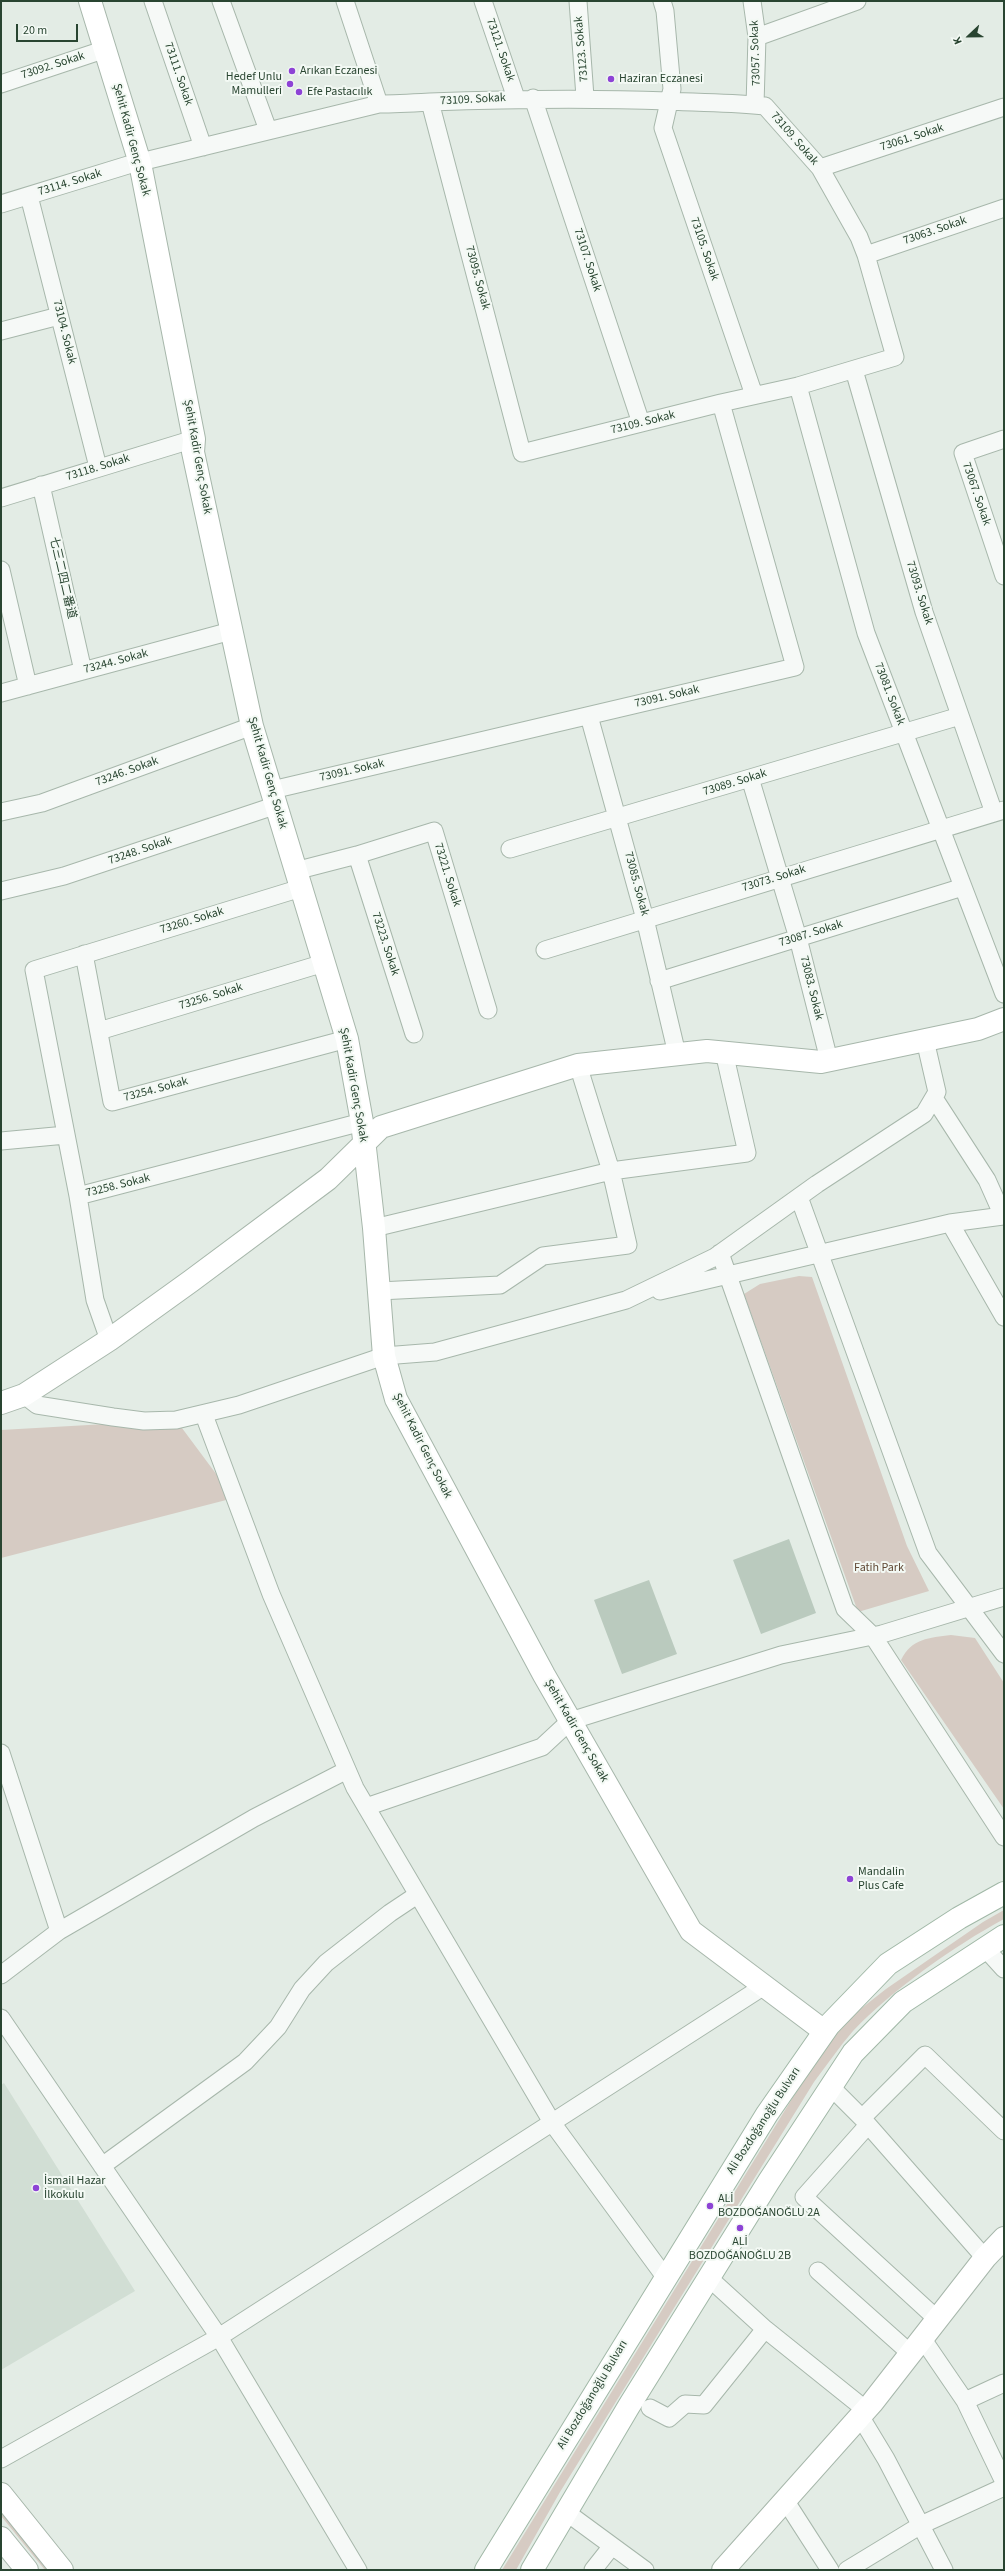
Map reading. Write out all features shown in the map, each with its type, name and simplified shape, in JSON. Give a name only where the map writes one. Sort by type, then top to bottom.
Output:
[{"type":"main road","name":"Şehit Kadir Genç Sokak","points":[[90,1],[140,162],[194,439],[193,452],[252,726],[347,1039],[363,1132],[374,1228],[384,1356],[396,1399],[570,1721],[690,1931],[824,2031]]},
{"type":"main road","points":[[1,1403],[24,1395],[109,1340],[328,1179],[353,1156],[363,1132],[578,1064],[707,1051],[821,1062],[978,1029],[1004,1019]]},
{"type":"main road","name":"Ali Bozdoğanoğlu Bulvarı","points":[[486,2570],[665,2277],[767,2114],[824,2031],[888,1964],[959,1918],[1004,1893]]},
{"type":"main road","points":[[532,2570],[709,2278],[830,2086],[853,2053],[903,2002],[984,1947],[1004,1936]]},
{"type":"main road","points":[[723,2570],[863,2413],[985,2258],[1004,2238]]},
{"type":"main road","points":[[1,2494],[62,2570]]},
{"type":"main road","points":[[1,2538],[27,2570]]},
{"type":"street","name":"73111. Sokak","points":[[153,1],[203,147]]},
{"type":"street","points":[[221,1],[268,130]]},
{"type":"street","points":[[345,1],[379,104]]},
{"type":"street","name":"73121. Sokak","points":[[483,1],[516,98]]},
{"type":"street","name":"73123. Sokak","points":[[578,1],[585,97]]},
{"type":"street","name":"73105. Sokak","points":[[662,1],[666,11],[672,89],[662,128],[754,396]]},
{"type":"street","name":"73057. Sokak","points":[[752,1],[757,37],[756,105]]},
{"type":"street","points":[[757,37],[857,1]]},
{"type":"street","name":"73092. Sokak","points":[[1,84],[106,49]]},
{"type":"street","name":"73109. Sokak","points":[[140,162],[379,104],[516,98],[585,97],[765,106],[820,168],[866,255],[895,357],[798,386],[721,403],[522,454]]},
{"type":"street","name":"73107. Sokak","points":[[533,98],[641,423]]},
{"type":"street","name":"73095. Sokak","points":[[430,102],[522,454]]},
{"type":"street","name":"73061. Sokak","points":[[820,168],[1004,107]]},
{"type":"street","name":"73114. Sokak","points":[[1,204],[140,162]]},
{"type":"street","name":"73104. Sokak","points":[[29,196],[98,467]]},
{"type":"street","name":"73063. Sokak","points":[[866,255],[1004,208]]},
{"type":"street","points":[[1,332],[59,316]]},
{"type":"street","name":"73093. Sokak","points":[[854,370],[924,612],[960,716],[999,811]]},
{"type":"street","name":"73081. Sokak","points":[[798,386],[866,633],[1004,994]]},
{"type":"street","name":"73091. Sokak","points":[[274,798],[589,716],[795,667],[721,403]]},
{"type":"street","name":"73118. Sokak","points":[[1,498],[98,467],[194,439]]},
{"type":"street","name":"73067. Sokak","points":[[1004,439],[962,453],[1004,576]]},
{"type":"street","name":"七三二四二番道","points":[[41,485],[84,671]]},
{"type":"street","points":[[1,570],[28,686]]},
{"type":"street","name":"73244. Sokak","points":[[1,693],[231,631]]},
{"type":"street","name":"73085. Sokak","points":[[589,716],[645,919],[677,1054]]},
{"type":"street","name":"73089. Sokak","points":[[510,849],[960,716]]},
{"type":"street","name":"73246. Sokak","points":[[1,812],[42,803],[252,726]]},
{"type":"street","name":"73083. Sokak","points":[[750,778],[781,877],[829,1060]]},
{"type":"street","name":"73248. Sokak","points":[[1,891],[64,876],[274,798]]},
{"type":"street","name":"73073. Sokak","points":[[545,950],[999,811]]},
{"type":"street","name":"73221. Sokak","points":[[298,879],[357,855],[434,831],[488,1010]]},
{"type":"street","name":"73223. Sokak","points":[[357,855],[414,1034]]},
{"type":"street","name":"73260. Sokak","points":[[84,954],[298,879]]},
{"type":"street","name":"73087. Sokak","points":[[659,981],[963,888]]},
{"type":"street","name":"73254. Sokak","points":[[84,954],[112,1102],[347,1039]]},
{"type":"street","name":"73258. Sokak","points":[[84,954],[34,970],[78,1196],[363,1132]]},
{"type":"street","name":"73256. Sokak","points":[[99,1031],[324,963]]},
{"type":"street","points":[[630,1298],[720,1254],[799,1197],[924,1114],[937,1092],[935,1077],[925,1040]]},
{"type":"street","points":[[374,1228],[611,1171],[747,1153],[724,1052]]},
{"type":"street","points":[[379,1291],[500,1285],[543,1256],[628,1245],[611,1171],[578,1064]]},
{"type":"street","points":[[24,1395],[37,1405],[144,1421],[176,1420],[204,1415],[384,1356],[435,1352],[630,1298],[950,1223],[1004,1216],[987,1180],[934,1098]]},
{"type":"street","points":[[1,1141],[66,1134]]},
{"type":"street","points":[[78,1196],[95,1300],[109,1340]]},
{"type":"street","points":[[799,1197],[928,1554],[970,1607],[1004,1654]]},
{"type":"street","points":[[950,1223],[1004,1318]]},
{"type":"street","points":[[720,1254],[845,1608],[873,1636],[1004,1837]]},
{"type":"street","points":[[204,1415],[271,1594],[347,1770],[366,1807],[417,1896],[553,2124],[665,2277]]},
{"type":"street","points":[[366,1807],[542,1747],[570,1721],[781,1656],[873,1636],[1004,1597]]},
{"type":"street","points":[[1,1753],[59,1931]]},
{"type":"street","points":[[1,1974],[59,1931],[254,1818],[347,1770]]},
{"type":"street","points":[[102,2166],[245,2062],[278,2027],[302,1989],[326,1963],[390,1914],[417,1896]]},
{"type":"street","points":[[984,1947],[1004,1969]]},
{"type":"street","points":[[1,2459],[219,2337],[553,2124],[764,1986]]},
{"type":"street","points":[[1,2018],[219,2337],[358,2570]]},
{"type":"street","points":[[937,2319],[804,2197],[865,2121],[925,2055],[1004,2131]]},
{"type":"street","points":[[830,2086],[865,2121],[985,2258]]},
{"type":"street","points":[[818,2271],[916,2346],[965,2401],[1004,2482]]},
{"type":"street","points":[[709,2278],[765,2329],[863,2413],[944,2570]]},
{"type":"street","points":[[650,2408],[669,2418],[685,2404],[704,2405],[765,2329]]},
{"type":"street","points":[[965,2401],[1004,2383]]},
{"type":"street","points":[[847,2570],[921,2525],[1004,2487]]},
{"type":"street","points":[[785,2500],[830,2570]]},
{"type":"street","points":[[566,2512],[645,2570]]},
{"type":"street","points":[[593,2570],[612,2546]]},
{"type":"shaded area","name":"İsmail Hazar İlkokulu","points":[[4,2083],[135,2291],[1,2370],[1,2085]]},
{"type":"green space","name":"Fatih Park","points":[[799,1276],[812,1277],[907,1546],[929,1591],[858,1612],[744,1294],[760,1284]]},
{"type":"green space","points":[[176,1420],[234,1498],[1,1558],[1,1430]]},
{"type":"green space","points":[[951,1635],[975,1638],[1004,1683],[1004,1809],[901,1660],[910,1647],[922,1640]]},
{"type":"green space","points":[[1004,1910],[1004,1919],[945,1955],[886,2000],[853,2031],[838,2050],[814,2082],[560,2492],[516,2570],[502,2570],[806,2076],[844,2022],[886,1989],[983,1922]]},
{"type":"green space","points":[[1,2509],[50,2570],[45,2570],[1,2516]]},
{"type":"building","points":[[789,1539],[816,1613],[761,1634],[733,1560]]},
{"type":"building","points":[[649,1580],[677,1654],[622,1674],[594,1600]]},
{"type":"place","name":"Arıkan Eczanesi","points":[[292,71]]},
{"type":"place","name":"Haziran Eczanesi","points":[[611,79]]},
{"type":"place","name":"Hedef Unlu Mamulleri","points":[[290,84]]},
{"type":"place","name":"Efe Pastacılık","points":[[299,92]]},
{"type":"place","name":"Mandalin Plus Cafe","points":[[850,1879]]},
{"type":"place","name":"İsmail Hazar İlkokulu","points":[[36,2188]]},
{"type":"place","name":"ALİ BOZDOĞANOĞLU 2A","points":[[710,2206]]},
{"type":"place","name":"ALİ BOZDOĞANOĞLU 2B","points":[[740,2228]]}]
